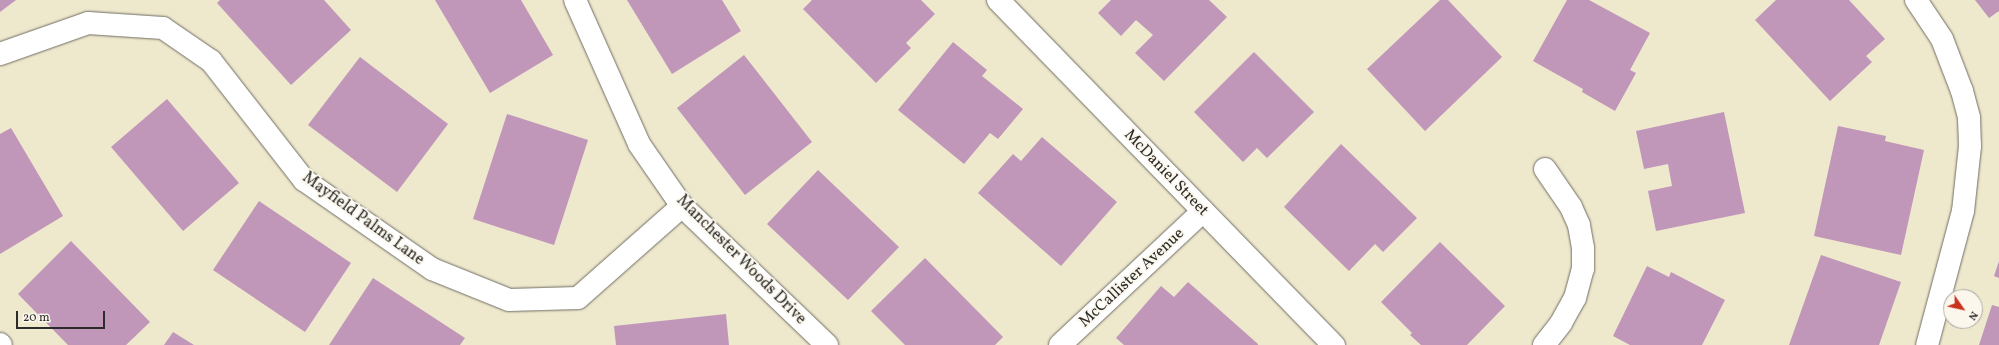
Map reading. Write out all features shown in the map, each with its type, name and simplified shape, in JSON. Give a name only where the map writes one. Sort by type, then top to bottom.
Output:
[{"type":"street","name":"Manchester Woods Drive","points":[[575,0],[639,144],[682,206],[827,345]]},
{"type":"street","points":[[1916,0],[1942,40],[1962,91],[1969,118],[1970,146],[1963,211],[1927,345]]},
{"type":"street","name":"McDaniel Street","points":[[1008,4],[1203,211],[1334,345]]},
{"type":"street","name":"Mayfield Palms Lane","points":[[0,54],[88,23],[163,28],[211,61],[304,180],[432,268],[509,300],[578,298],[682,206]]},
{"type":"street","points":[[1544,345],[1562,323],[1575,298],[1583,269],[1583,248],[1579,225],[1571,207],[1545,169]]},
{"type":"street","name":"McCallister Avenue","points":[[1060,345],[1203,211]]},
{"type":"building","points":[[0,0],[16,0],[0,12]]},
{"type":"building","points":[[220,0],[324,0],[351,30],[291,85],[217,3]]},
{"type":"building","points":[[435,0],[521,0],[553,55],[490,93]]},
{"type":"building","points":[[627,0],[722,0],[741,31],[672,74]]},
{"type":"building","points":[[812,0],[921,0],[935,14],[906,43],[911,48],[876,83],[803,9]]},
{"type":"building","points":[[1111,0],[1209,0],[1227,17],[1164,81],[1135,53],[1153,35],[1136,20],[1121,36],[1098,13]]},
{"type":"building","points":[[1440,0],[1448,0],[1502,57],[1425,131],[1367,69]]},
{"type":"building","points":[[1567,0],[1589,0],[1650,33],[1630,70],[1636,73],[1615,111],[1582,92],[1583,89],[1533,61]]},
{"type":"building","points":[[1776,0],[1849,0],[1885,39],[1866,56],[1872,62],[1830,101],[1755,20]]},
{"type":"building","points":[[1975,0],[1999,0],[1999,11],[1989,18]]},
{"type":"building","points":[[953,42],[987,70],[982,76],[1023,109],[998,139],[990,133],[964,164],[898,110]]},
{"type":"building","points":[[1254,52],[1314,112],[1267,158],[1257,148],[1243,162],[1194,112]]},
{"type":"building","points":[[744,55],[812,142],[745,195],[677,108]]},
{"type":"building","points":[[360,57],[448,124],[397,192],[308,125]]},
{"type":"building","points":[[167,99],[239,183],[183,231],[111,147]]},
{"type":"building","points":[[1724,112],[1745,213],[1656,231],[1648,191],[1672,186],[1668,164],[1644,169],[1636,131]]},
{"type":"building","points":[[507,114],[588,140],[554,245],[473,219]]},
{"type":"building","points":[[1838,126],[1886,136],[1885,141],[1924,150],[1901,255],[1814,236]]},
{"type":"building","points":[[11,128],[63,216],[0,254],[0,134]]},
{"type":"building","points":[[1042,137],[1117,202],[1061,266],[978,193],[1013,154],[1021,161]]},
{"type":"building","points":[[1341,144],[1417,218],[1383,252],[1375,244],[1349,271],[1284,207]]},
{"type":"building","points":[[818,170],[899,247],[848,300],[767,224]]},
{"type":"building","points":[[259,201],[351,263],[305,332],[213,270]]},
{"type":"building","points":[[71,241],[150,322],[126,345],[68,345],[18,294]]},
{"type":"building","points":[[1440,242],[1505,306],[1467,345],[1421,345],[1410,335],[1412,333],[1381,302]]},
{"type":"building","points":[[1821,255],[1901,282],[1879,345],[1789,345]]},
{"type":"building","points":[[925,258],[1003,337],[995,345],[905,345],[871,311]]},
{"type":"building","points":[[1999,261],[1999,278],[1994,276]]},
{"type":"building","points":[[1647,266],[1669,277],[1671,272],[1725,300],[1702,345],[1630,345],[1613,336]]},
{"type":"building","points":[[373,278],[465,338],[460,345],[329,345]]},
{"type":"building","points":[[1188,282],[1258,345],[1124,345],[1116,338],[1161,286],[1174,297]]},
{"type":"building","points":[[1992,305],[1999,307],[1999,345],[1979,345]]},
{"type":"building","points":[[726,314],[729,345],[616,345],[614,326]]},
{"type":"building","points":[[173,332],[194,345],[164,345]]}]
